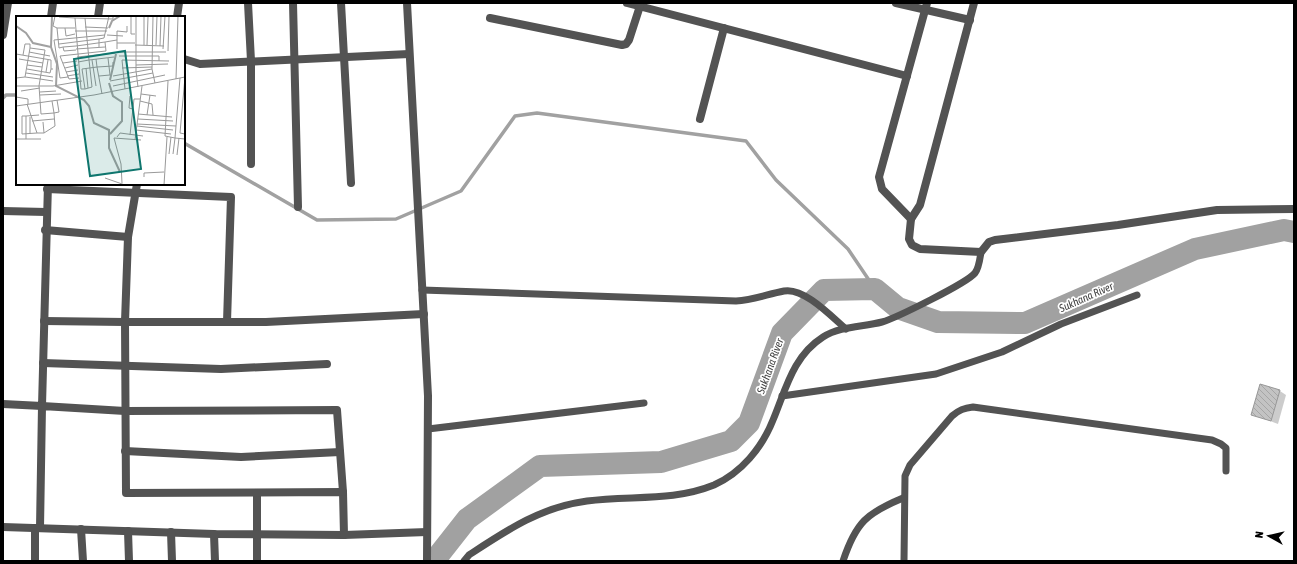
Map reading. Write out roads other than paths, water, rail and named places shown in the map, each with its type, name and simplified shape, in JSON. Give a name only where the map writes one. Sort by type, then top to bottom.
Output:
[{"type":"street","points":[[3,35],[8,3]]},
{"type":"street","points":[[51,16],[53,3]]},
{"type":"street","points":[[98,16],[100,3]]},
{"type":"street","points":[[177,16],[178,3]]},
{"type":"street","points":[[248,3],[251,61],[251,164]]},
{"type":"street","points":[[293,3],[296,59],[298,207]]},
{"type":"street","points":[[340,3],[352,183]]},
{"type":"street","points":[[407,3],[428,396],[427,561]]},
{"type":"street","points":[[627,3],[907,76]]},
{"type":"street","points":[[896,3],[926,6],[970,20]]},
{"type":"street","points":[[974,3],[920,205],[911,220],[909,239],[916,247],[920,249],[981,252],[989,242],[995,240],[1118,225],[1217,210],[1294,209]]},
{"type":"street","points":[[490,18],[622,45],[626,44],[628,40],[640,6]]},
{"type":"street","points":[[911,220],[882,189],[879,177],[926,6]]},
{"type":"street","points":[[700,119],[724,28]]},
{"type":"street","points":[[185,59],[200,64],[409,54]]},
{"type":"street","points":[[137,185],[128,237],[125,322],[126,493],[343,492]]},
{"type":"street","points":[[35,561],[42,406],[46,212],[48,186],[135,194],[231,197],[227,322]]},
{"type":"street","points":[[3,211],[46,212]]},
{"type":"street","points":[[46,230],[128,237]]},
{"type":"street","points":[[44,321],[266,322],[424,314]]},
{"type":"street","points":[[43,363],[246,369],[327,364]]},
{"type":"street","points":[[3,404],[125,410],[337,410],[343,492],[344,535]]},
{"type":"street","points":[[125,451],[242,456],[340,452]]},
{"type":"street","points":[[257,493],[257,561]]},
{"type":"street","points":[[3,527],[214,534],[344,535],[427,532]]},
{"type":"street","points":[[81,529],[83,561]]},
{"type":"street","points":[[128,531],[129,561]]},
{"type":"street","points":[[171,532],[172,561]]},
{"type":"street","points":[[214,534],[215,561]]},
{"type":"lane","points":[[464,561],[469,555],[513,526],[541,512],[560,506],[588,501],[639,499],[677,495],[713,485],[730,476],[743,467],[758,448],[772,422],[793,369],[802,356],[824,336],[846,329],[891,319],[967,280],[977,269],[981,252]]},
{"type":"lane","points":[[422,290],[736,301],[748,300],[786,290],[795,291],[821,308],[846,329]]},
{"type":"lane","points":[[782,396],[936,374],[1002,352],[1061,324],[1137,295]]},
{"type":"lane","points":[[428,430],[644,403]]},
{"type":"lane","points":[[904,561],[905,476],[910,465],[956,413],[966,407],[973,406],[1212,440],[1226,448],[1226,471]]},
{"type":"lane","points":[[843,561],[848,546],[857,529],[868,516],[881,507],[904,498]]},
{"type":"waterway","points":[[3,98],[6,95],[16,95]]},
{"type":"waterway","points":[[185,144],[317,220],[396,219],[461,191],[515,116],[537,113],[746,141],[776,180],[848,249],[875,289]]},
{"type":"waterway","name":"Sukhana River","points":[[434,561],[467,519],[540,466],[661,462],[731,441],[749,423],[782,333],[824,290],[875,289],[898,308],[938,322],[1025,323],[1195,249],[1284,230],[1294,232]]}]
